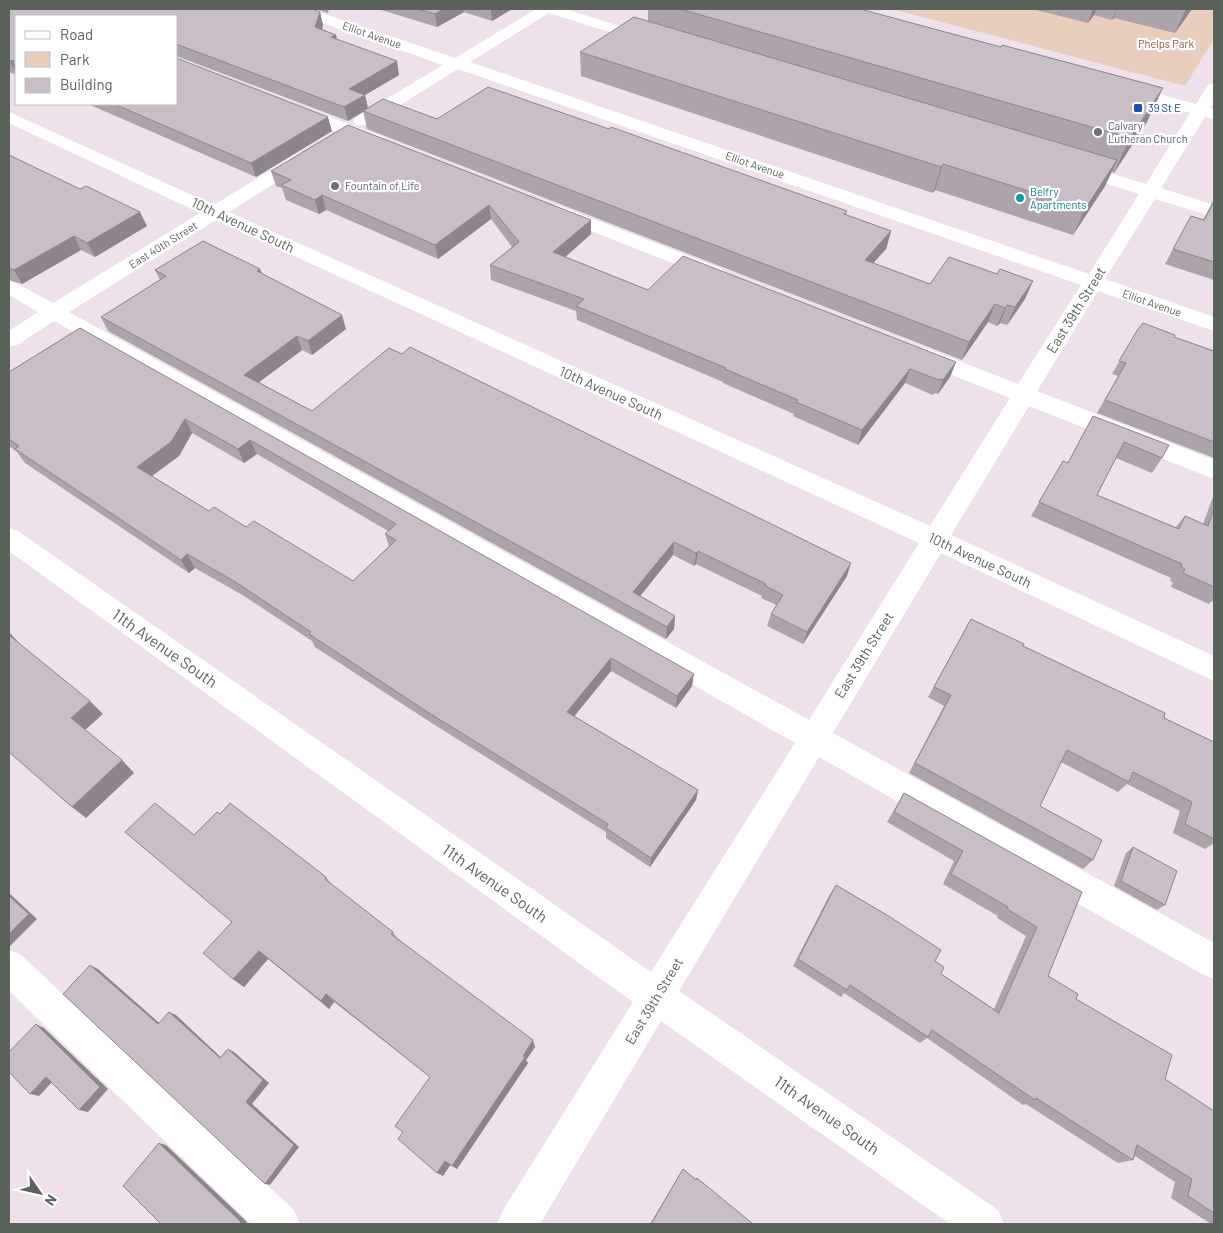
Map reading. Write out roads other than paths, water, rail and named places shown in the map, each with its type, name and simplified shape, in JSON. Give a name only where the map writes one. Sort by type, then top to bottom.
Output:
[{"type":"street","name":"Elliot Avenue","points":[[296,9],[457,64],[475,68],[1214,324]]},
{"type":"street","points":[[340,135],[546,9]]},
{"type":"street","points":[[550,9],[662,43]]},
{"type":"street","points":[[1110,86],[1210,104]]},
{"type":"street","points":[[275,101],[340,135],[398,149]]},
{"type":"street","name":"East 39th Street","points":[[517,1224],[657,997],[813,737],[1150,191],[1210,104]]},
{"type":"street","name":"10th Avenue South","points":[[9,117],[936,540],[1214,669]]},
{"type":"street","name":"East 40th Street","points":[[9,340],[315,150]]},
{"type":"street","points":[[1056,162],[1214,211]]},
{"type":"street","points":[[537,204],[732,280]]},
{"type":"street","points":[[9,287],[1214,962]]},
{"type":"street","points":[[898,345],[1214,470]]},
{"type":"street","name":"11th Avenue South","points":[[9,538],[657,997],[984,1224]]},
{"type":"street","points":[[9,967],[280,1224]]},
{"type":"place","name":"39 St E","points":[[1138,108]]},
{"type":"place","name":"Calvary Lutheran Church","points":[[1098,132]]},
{"type":"place","name":"Fountain of Life","points":[[335,186]]},
{"type":"place","name":"Belfry Apartments","points":[[1020,198]]},
{"type":"park label","name":"Phelps Park","points":[[1166,44]]}]
